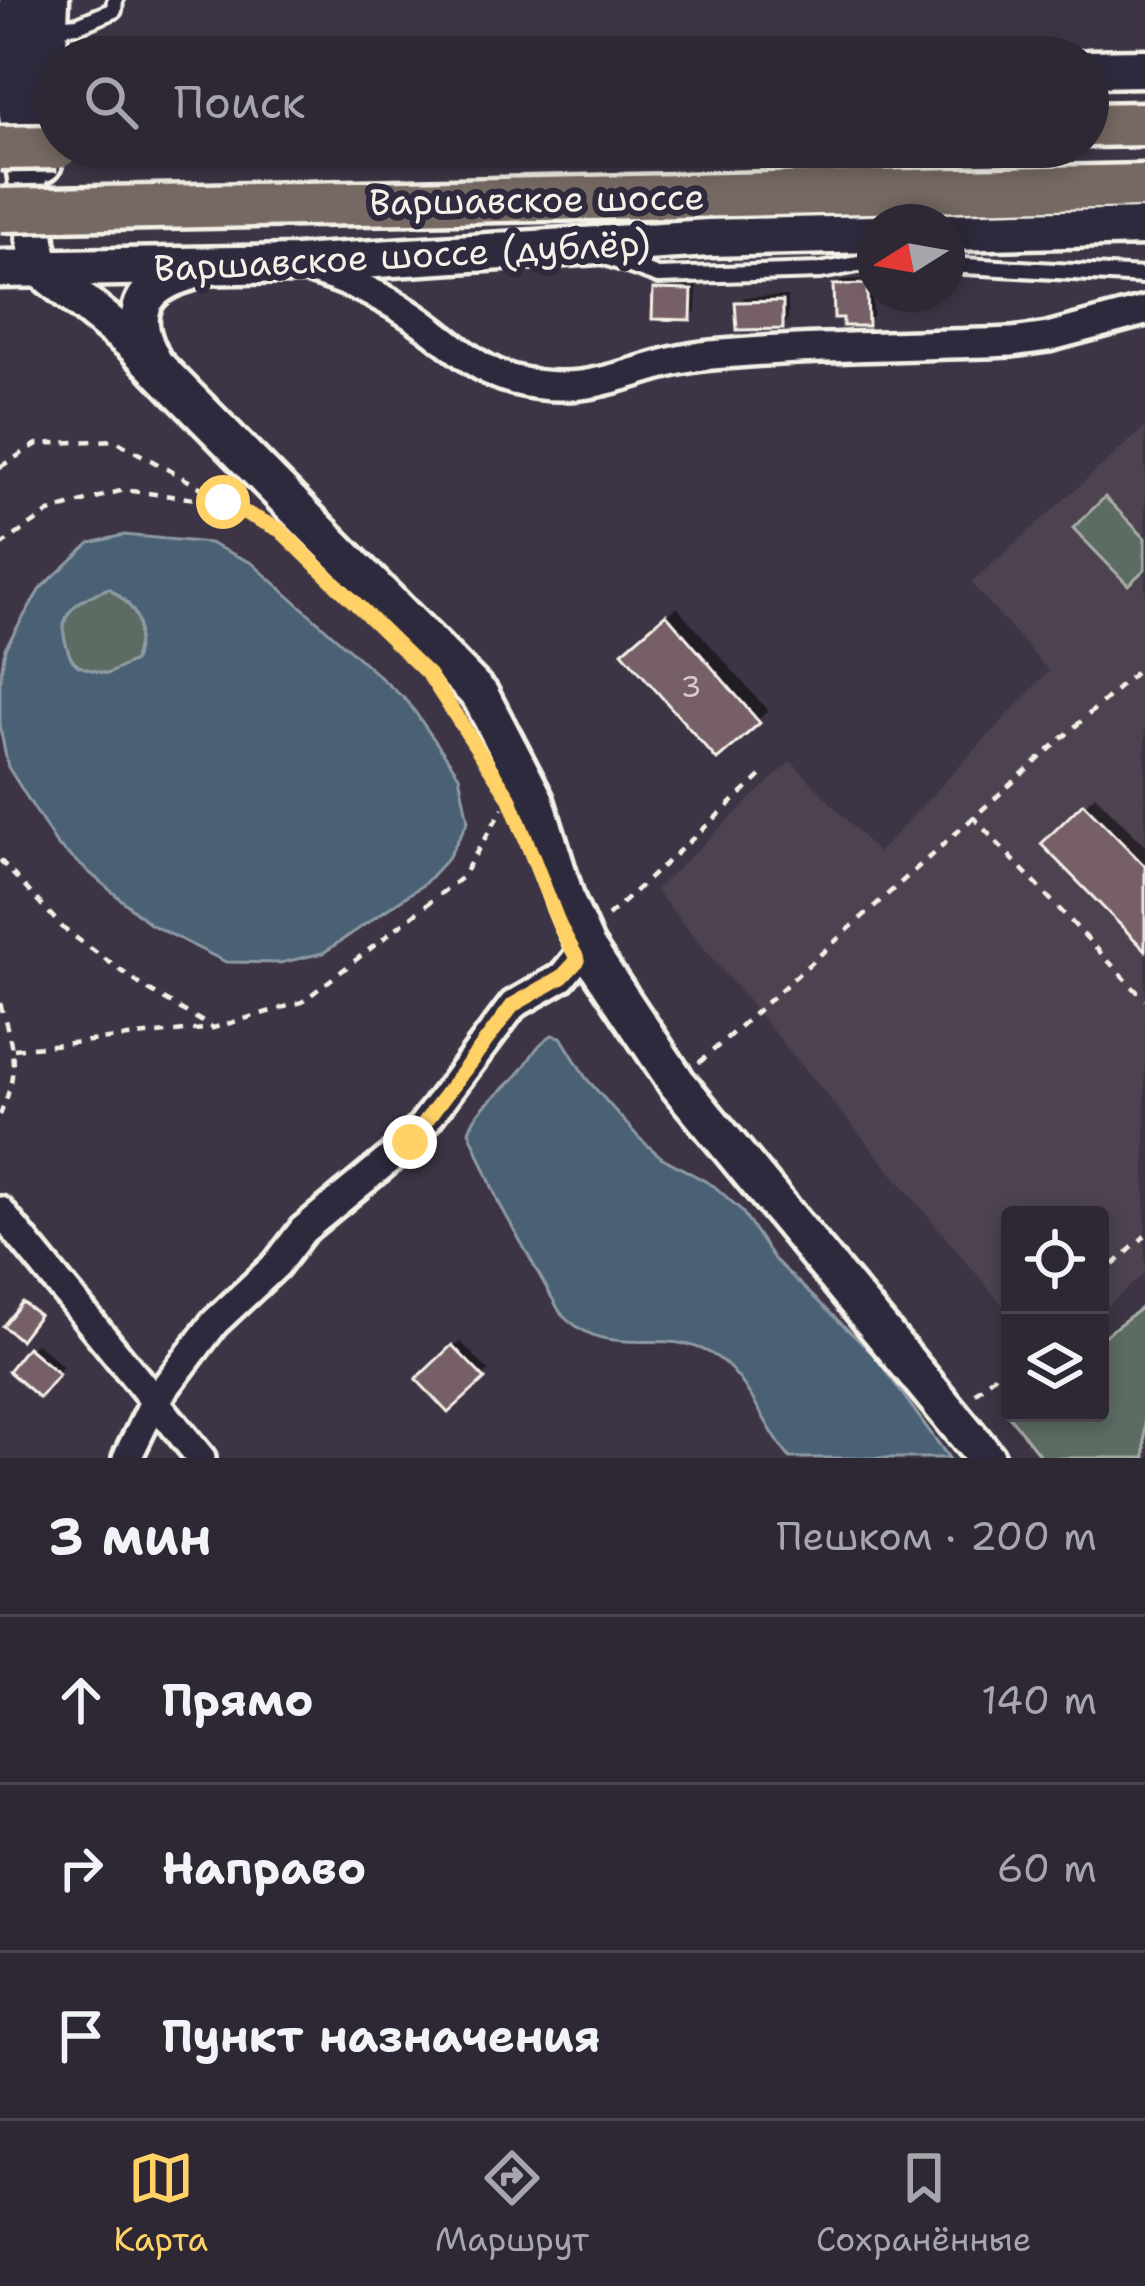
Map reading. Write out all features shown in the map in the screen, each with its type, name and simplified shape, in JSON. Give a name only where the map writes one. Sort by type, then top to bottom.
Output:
[{"type":"main road","points":[[1109,125],[1145,124]]},
{"type":"main road","points":[[0,148],[36,147]]},
{"type":"main road","name":"Варшавское шоссе","points":[[0,210],[1145,186]]},
{"type":"street","points":[[19,0],[40,268],[154,363],[480,695],[535,801],[567,904],[586,946],[677,1083],[986,1458]]},
{"type":"street","points":[[1109,63],[1145,68]]},
{"type":"street","points":[[965,232],[1145,227]]},
{"type":"street","name":"Варшавское шоссе (дублёр)","points":[[0,269],[203,268],[709,238],[857,234]]},
{"type":"street","points":[[297,264],[337,277],[410,314],[472,360],[507,379],[539,385],[617,381],[706,356],[1012,342],[1145,310]]},
{"type":"street","points":[[154,363],[140,338],[138,316],[148,293],[169,278],[203,268]]},
{"type":"street","points":[[127,1458],[154,1402],[214,1323],[276,1265],[303,1230],[410,1142],[513,1005],[562,977],[586,946]]},
{"type":"street","points":[[0,1211],[201,1458]]},
{"type":"lane","points":[[49,14],[78,25],[114,10],[115,0]]},
{"type":"lane","points":[[578,248],[658,276],[820,271],[857,264]]},
{"type":"lane","points":[[965,266],[1145,276]]},
{"type":"path","points":[[0,467],[37,444],[114,440],[262,520]]},
{"type":"path","points":[[0,546],[49,512],[123,490],[223,502]]},
{"type":"path","points":[[677,1083],[1145,664]]},
{"type":"path","points":[[608,916],[762,775]]},
{"type":"path","points":[[14,1049],[213,1028],[302,1002],[462,878],[509,797]]},
{"type":"path","points":[[972,816],[1145,1000]]},
{"type":"path","points":[[0,860],[64,929],[145,988],[213,1028]]},
{"type":"path","points":[[0,1004],[14,1049],[14,1082],[0,1115]]},
{"type":"path","points":[[1109,1269],[1145,1236]]},
{"type":"path","points":[[951,1415],[1001,1368]]},
{"type":"shaded area","points":[[1145,427],[1145,1273],[1109,1305],[1109,1206],[1001,1206],[1001,1303],[655,890],[791,761],[878,853],[1049,671],[971,583]]},
{"type":"green space","points":[[1105,497],[1145,538],[1145,569],[1128,585],[1073,528]]},
{"type":"green space","points":[[109,588],[134,611],[139,637],[134,661],[108,674],[86,669],[71,659],[64,630],[75,606]]},
{"type":"green space","points":[[1145,1305],[1145,1458],[1042,1458],[1014,1422],[1109,1422],[1109,1332]]},
{"type":"water","points":[[124,535],[209,543],[252,563],[408,702],[459,775],[468,821],[448,858],[424,884],[323,953],[280,963],[226,962],[150,924],[57,845],[8,767],[0,727],[0,681],[5,648],[40,589],[90,543]],"holes":[[[109,588],[134,611],[139,627],[134,661],[108,674],[79,666],[65,641],[69,613]]]},
{"type":"water","points":[[552,1035],[561,1037],[586,1078],[639,1138],[661,1157],[714,1186],[741,1210],[774,1259],[875,1356],[949,1458],[790,1458],[735,1373],[710,1353],[672,1342],[597,1336],[578,1328],[560,1312],[498,1201],[469,1131],[485,1106]]},
{"type":"building","points":[[857,284],[857,312],[868,312],[868,326],[843,326],[843,318],[834,318],[833,285]]},
{"type":"building","points":[[653,289],[692,290],[691,320],[652,319]]},
{"type":"building","points":[[783,301],[783,329],[737,330],[735,302]]},
{"type":"building","points":[[666,614],[760,723],[717,760],[622,652]]},
{"type":"building","points":[[1083,803],[1145,866],[1145,950],[1041,844]]},
{"type":"building","points":[[22,1302],[39,1315],[20,1340],[3,1326]]},
{"type":"building","points":[[452,1345],[485,1379],[448,1413],[416,1379]]},
{"type":"building","points":[[27,1347],[59,1374],[39,1398],[8,1371]]},
{"type":"route","points":[[223,502],[280,530],[429,675],[509,797],[560,927],[578,960],[562,977],[513,1005],[410,1142]]}]
